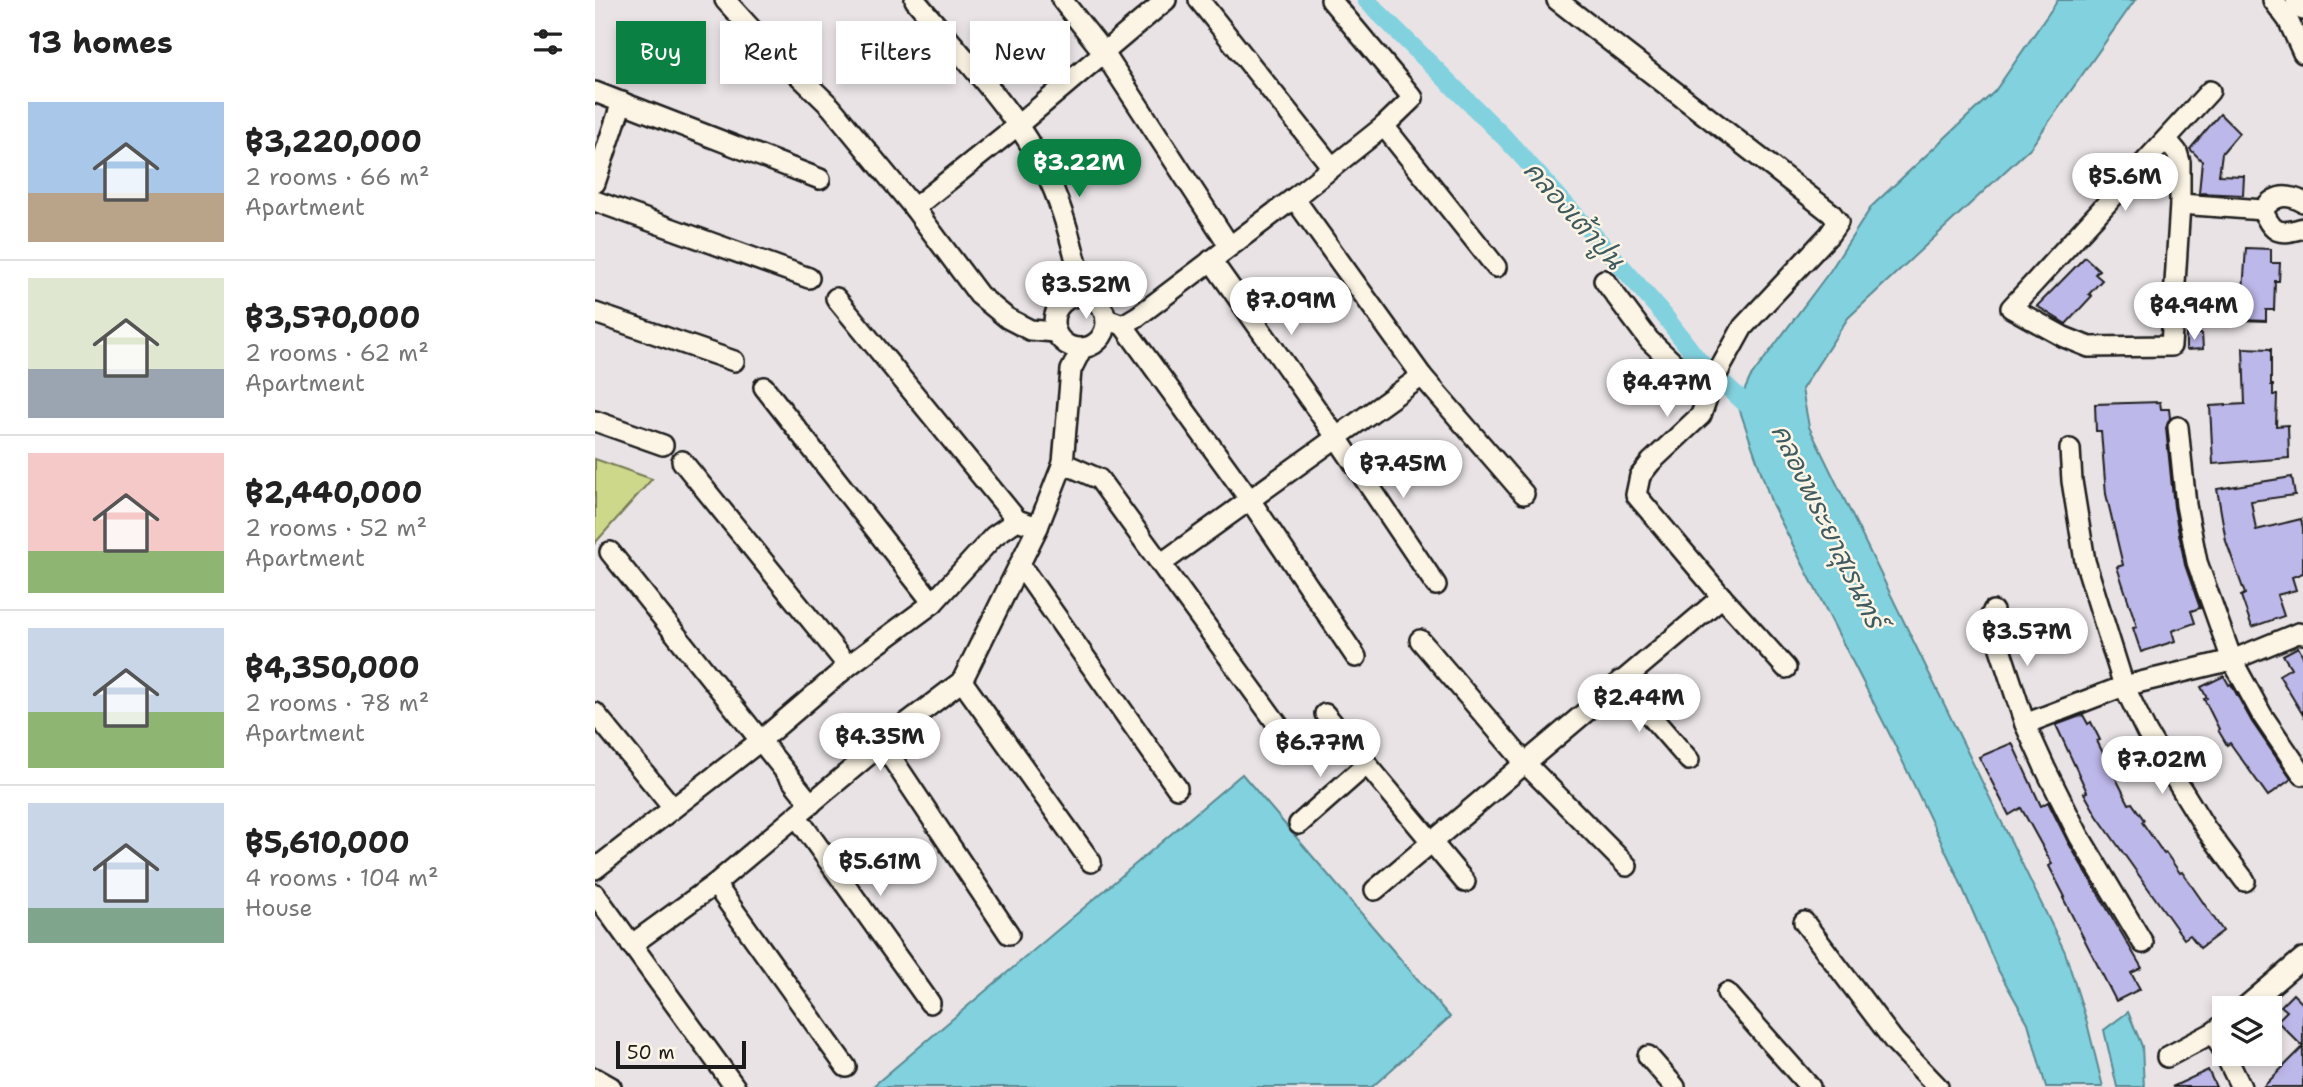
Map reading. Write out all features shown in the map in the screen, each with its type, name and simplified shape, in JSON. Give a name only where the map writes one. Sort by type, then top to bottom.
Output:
[{"type":"street","points":[[725,0],[831,107],[914,208],[979,295],[1007,318],[1030,330],[1055,332]]},
{"type":"street","points":[[915,0],[1018,125],[1048,177],[1062,211],[1086,296]]},
{"type":"street","points":[[1062,0],[1104,53],[1229,245]]},
{"type":"street","points":[[914,208],[1018,125],[1166,0]]},
{"type":"street","points":[[1199,0],[1332,167]]},
{"type":"street","points":[[1331,0],[1413,98],[1384,126],[1294,198],[1138,316],[1114,322],[1097,342],[1082,348],[1066,344],[1055,332],[1053,324],[1057,308],[1069,297],[1086,296],[1100,304],[1114,322],[1249,500],[1356,657]]},
{"type":"street","points":[[1557,0],[1838,222],[1743,327],[1716,376],[1701,415],[1640,475],[1636,495],[1786,668]]},
{"type":"street","points":[[2273,0],[2288,20],[2303,53]]},
{"type":"street","points":[[2296,0],[2303,10]]},
{"type":"street","points":[[2166,139],[2177,152],[2180,162],[2171,346],[2089,347],[2053,332],[2011,308],[2210,91]]},
{"type":"street","points":[[595,92],[820,179]]},
{"type":"street","points":[[595,183],[622,102]]},
{"type":"street","points":[[1384,126],[1496,267]]},
{"type":"street","points":[[2263,210],[2271,199],[2287,195],[2303,202]]},
{"type":"street","points":[[1294,198],[1422,376],[1524,494]]},
{"type":"street","points":[[595,201],[810,278]]},
{"type":"street","points":[[2180,204],[2263,210]]},
{"type":"street","points":[[2263,210],[2268,224],[2278,232],[2303,228]]},
{"type":"street","points":[[1211,260],[1436,584]]},
{"type":"street","points":[[1604,280],[1649,340],[1687,376],[1716,376]]},
{"type":"street","points":[[836,298],[1017,520],[1038,527]]},
{"type":"street","points":[[595,313],[734,362]]},
{"type":"street","points":[[631,946],[715,884],[962,681],[1038,527],[1063,463],[1071,370],[1082,348]]},
{"type":"street","points":[[1162,563],[1422,376]]},
{"type":"street","points":[[764,387],[933,603]]},
{"type":"street","points":[[595,421],[663,445]]},
{"type":"street","points":[[2178,427],[2186,505],[2197,562],[2232,660],[2262,715],[2303,775]]},
{"type":"street","points":[[2070,449],[2072,481],[2085,561],[2124,686],[2147,733],[2206,829],[2245,881]]},
{"type":"street","points":[[682,461],[848,666]]},
{"type":"street","points":[[1063,463],[1099,480],[1278,725]]},
{"type":"street","points":[[595,869],[760,741],[848,666],[933,603],[994,536],[1017,520]]},
{"type":"street","points":[[610,552],[760,741],[929,1003]]},
{"type":"street","points":[[1020,565],[1177,788]]},
{"type":"street","points":[[1375,890],[1722,597]]},
{"type":"street","points":[[1993,611],[1990,618],[2025,724],[2080,836],[2143,943]]},
{"type":"street","points":[[2025,724],[2124,686],[2232,660],[2301,630]]},
{"type":"street","points":[[1420,640],[1526,764],[1627,866]]},
{"type":"street","points":[[962,681],[1091,862]]},
{"type":"street","points":[[1620,681],[1689,760]]},
{"type":"street","points":[[595,713],[673,808]]},
{"type":"street","points":[[1325,714],[1465,882]]},
{"type":"street","points":[[883,745],[1009,934]]},
{"type":"street","points":[[1299,824],[1367,764]]},
{"type":"street","points":[[715,884],[846,1067]]},
{"type":"street","points":[[595,894],[735,1087]]},
{"type":"street","points":[[1804,922],[1894,1041],[1938,1087]]},
{"type":"street","points":[[2257,996],[2303,958]]},
{"type":"street","points":[[1727,993],[1810,1087]]},
{"type":"street","points":[[2167,1057],[2212,1032]]},
{"type":"street","points":[[1648,1056],[1675,1087]]},
{"type":"street","points":[[2233,1066],[2241,1087]]},
{"type":"street","points":[[595,1079],[611,1087]]},
{"type":"green space","points":[[595,459],[652,479],[595,543]]},
{"type":"water","name":"คลองพระยาสุเรนทร์","points":[[2058,0],[2135,0],[2031,147],[1848,318],[1802,389],[1809,427],[2065,952],[2103,1087],[2046,1087],[2028,1023],[1997,968],[1957,875],[1890,735],[1772,504],[1738,405],[1750,378],[1830,271],[1872,206],[1995,91]]},
{"type":"water","points":[[1242,774],[1450,1017],[1372,1087],[872,1087]]},
{"type":"water","points":[[2128,1012],[2142,1046],[2144,1087],[2117,1087],[2104,1030]]},
{"type":"building","points":[[2220,114],[2239,133],[2222,153],[2219,175],[2244,176],[2243,195],[2199,193],[2202,161],[2190,149]]},
{"type":"building","points":[[2246,248],[2271,249],[2271,263],[2280,263],[2279,281],[2275,281],[2274,310],[2266,310],[2266,321],[2241,320]]},
{"type":"building","points":[[2085,257],[2099,270],[2095,274],[2102,280],[2089,294],[2092,296],[2066,324],[2037,306]]},
{"type":"building","points":[[2186,334],[2202,334],[2203,349],[2186,350]]},
{"type":"building","points":[[2243,348],[2271,349],[2271,385],[2273,395],[2277,395],[2276,426],[2288,425],[2289,458],[2213,464],[2210,406],[2245,404]]},
{"type":"building","points":[[2160,402],[2161,409],[2169,409],[2170,418],[2166,428],[2174,507],[2185,565],[2200,608],[2191,611],[2195,623],[2172,631],[2175,641],[2141,652],[2133,628],[2137,627],[2117,567],[2123,565],[2106,494],[2101,431],[2096,431],[2095,404]]},
{"type":"building","points":[[2292,477],[2295,495],[2251,501],[2256,530],[2301,519],[2303,573],[2292,577],[2296,590],[2277,595],[2284,616],[2252,627],[2241,596],[2245,594],[2226,541],[2217,489]]},
{"type":"building","points":[[2298,647],[2303,656],[2303,715],[2279,675],[2291,668],[2283,655]]},
{"type":"building","points":[[2224,676],[2291,779],[2268,796],[2230,743],[2227,745],[2204,699],[2207,698],[2201,687]]},
{"type":"building","points":[[2083,715],[2088,724],[2091,722],[2100,740],[2097,741],[2129,804],[2132,803],[2164,854],[2166,853],[2180,873],[2182,872],[2223,931],[2200,948],[2190,935],[2184,939],[2097,816],[2084,793],[2087,792],[2056,725]]},
{"type":"building","points":[[2012,743],[2041,806],[2048,802],[2068,842],[2142,968],[2131,973],[2140,989],[2116,1001],[2063,898],[2065,897],[2049,866],[2052,864],[2030,824],[2021,808],[2009,815],[1979,757]]},
{"type":"building","points":[[2293,994],[2303,1004],[2303,1047],[2282,1026],[2282,1016],[2287,1011],[2282,1005]]},
{"type":"building","points":[[2303,1047],[2303,1087],[2263,1087]]},
{"type":"building","points":[[2208,1070],[2216,1087],[2172,1087]]},
{"type":"waterway","name":"คลองเต้าปูน","points":[[1366,0],[1505,138],[1610,253],[1663,314],[1699,361],[1757,414]]}]
